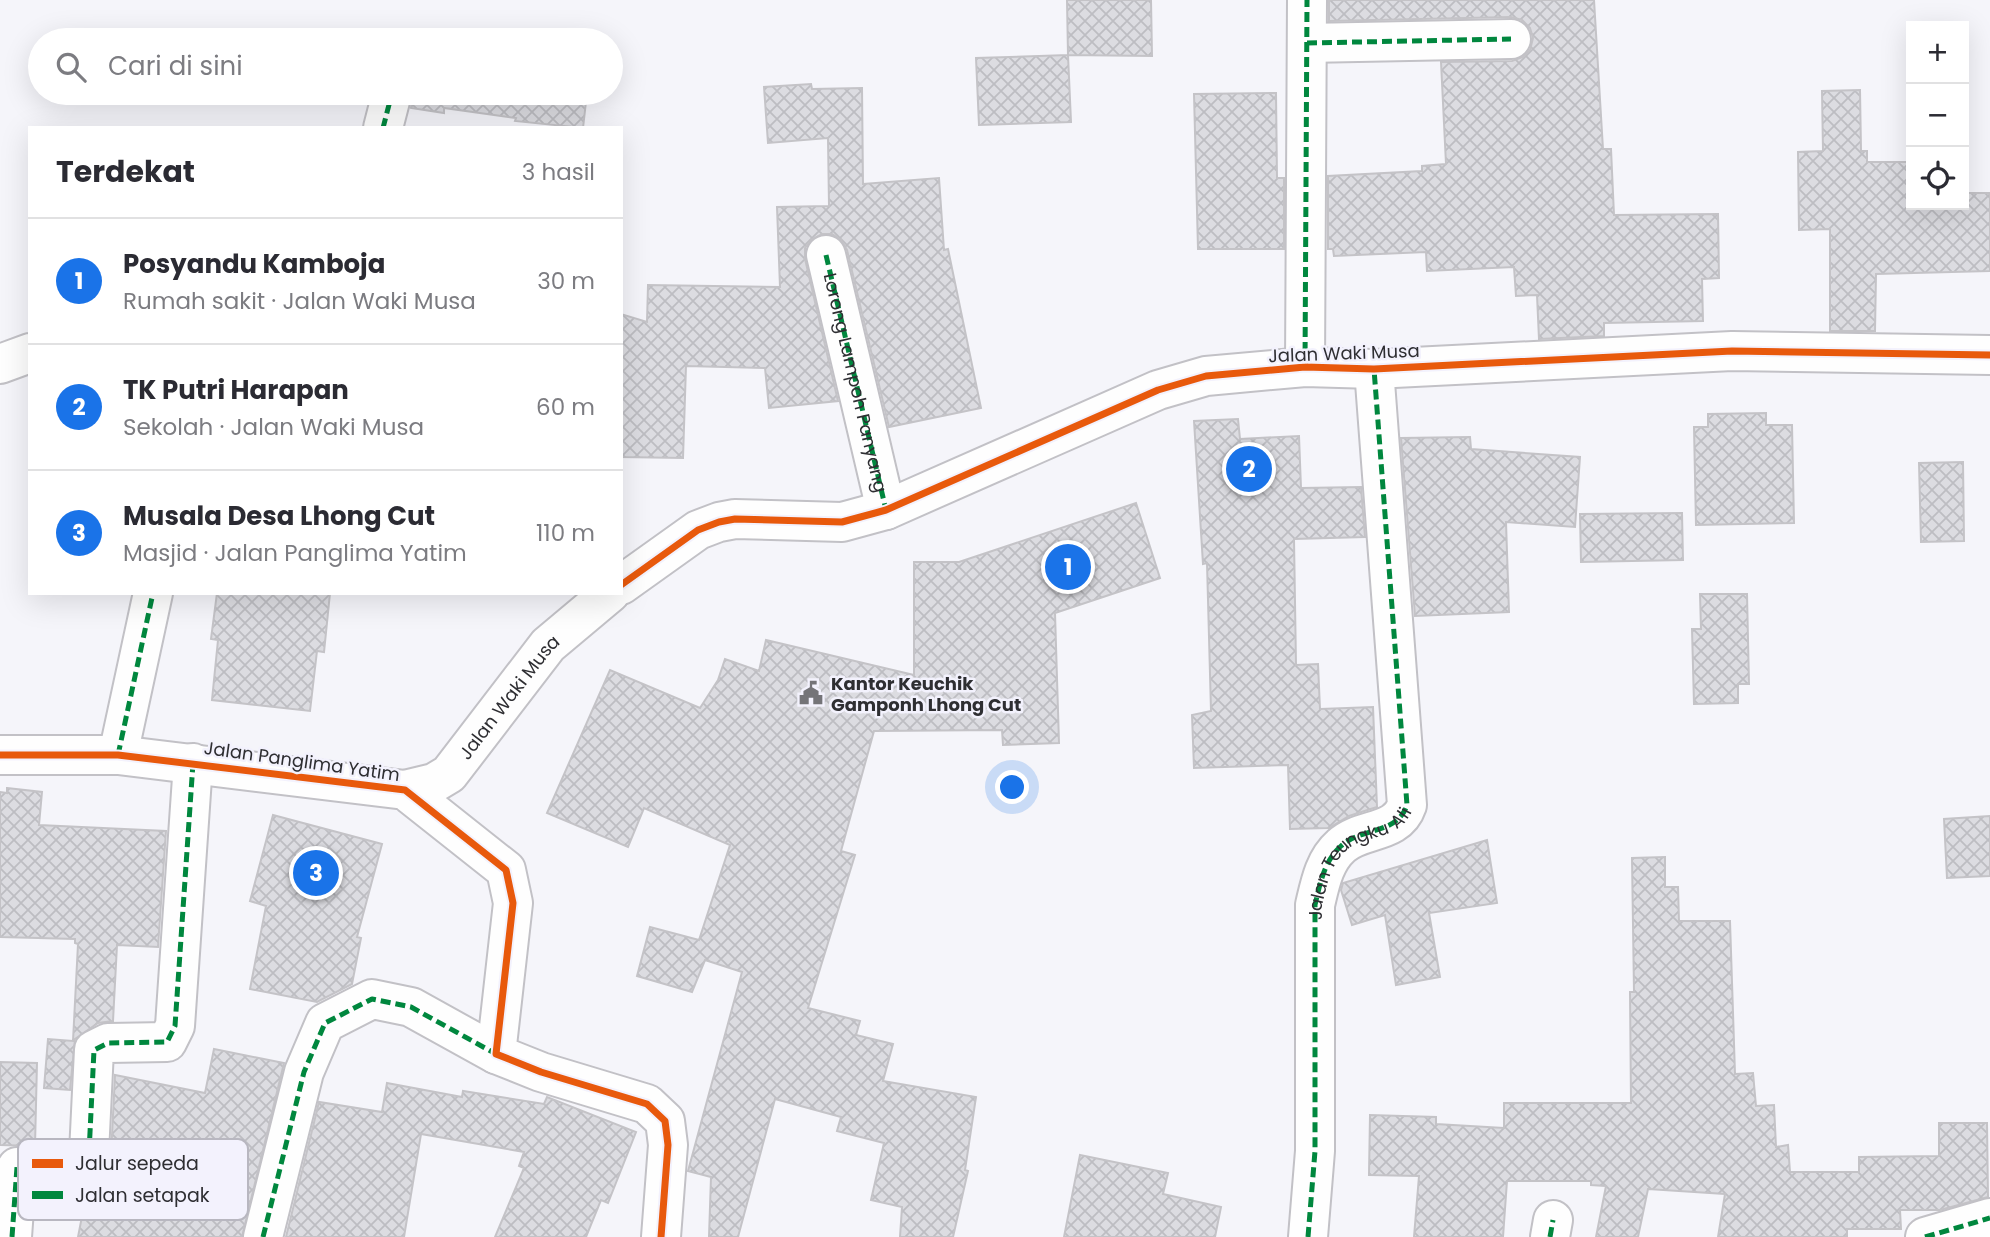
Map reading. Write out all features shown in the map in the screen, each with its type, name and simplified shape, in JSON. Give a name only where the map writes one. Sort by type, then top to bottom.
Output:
[{"type":"street","points":[[1305,367],[1307,0]]},
{"type":"street","points":[[1307,43],[1511,39]]},
{"type":"street","points":[[384,126],[389,105]]},
{"type":"street","name":"Lorong Lampoh Panyang","points":[[826,255],[886,510]]},
{"type":"street","name":"Jalan Waki Musa","points":[[623,584],[698,530],[719,522],[735,519],[842,522],[886,510],[1158,390],[1206,376],[1305,367],[1374,369],[1732,351],[1990,355]]},
{"type":"street","points":[[0,364],[28,355]]},
{"type":"street","name":"Jalan Teungku Ali","points":[[1308,1237],[1315,1151],[1315,905],[1320,882],[1327,863],[1341,846],[1353,838],[1393,824],[1404,813],[1407,805],[1374,369]]},
{"type":"street","points":[[118,755],[153,595]]},
{"type":"street","name":"Jalan Waki Musa","points":[[405,790],[434,783],[449,774],[548,645],[608,595]]},
{"type":"street","name":"Jalan Panglima Yatim","points":[[0,755],[118,755],[193,762],[405,790],[498,862],[510,881],[513,903],[496,1054]]},
{"type":"street","points":[[90,1139],[94,1050],[108,1043],[167,1042],[175,1026],[193,762]]},
{"type":"street","points":[[263,1237],[304,1072],[325,1023],[372,999],[411,1007],[496,1054],[657,1110],[668,1131],[661,1237]]},
{"type":"street","points":[[12,1237],[18,1167]]},
{"type":"street","points":[[1925,1237],[1990,1218]]},
{"type":"building","points":[[1067,0],[1151,0],[1152,56],[1068,55]]},
{"type":"building","points":[[1329,0],[1594,0],[1603,149],[1611,149],[1614,215],[1718,214],[1719,278],[1702,279],[1703,321],[1604,323],[1604,336],[1539,339],[1537,295],[1516,296],[1514,267],[1427,271],[1426,252],[1334,256],[1333,249],[1328,249],[1328,176],[1422,171],[1422,166],[1446,164],[1441,62],[1512,61],[1523,57],[1530,50],[1533,38],[1530,28],[1522,20],[1511,17],[1329,21]]},
{"type":"building","points":[[1068,55],[1071,122],[979,125],[976,58]]},
{"type":"building","points":[[811,84],[812,89],[862,88],[863,184],[939,178],[944,250],[948,249],[981,408],[889,427],[847,250],[841,240],[832,234],[822,234],[811,240],[805,248],[805,259],[838,401],[769,408],[765,368],[686,366],[683,458],[623,457],[623,315],[647,322],[648,285],[780,287],[777,207],[829,206],[828,138],[768,143],[764,87]]},
{"type":"building","points":[[1860,90],[1861,151],[1867,151],[1867,162],[1906,162],[1906,210],[1969,210],[1969,193],[1990,193],[1990,271],[1876,274],[1875,331],[1830,331],[1830,229],[1799,230],[1798,152],[1823,151],[1822,91]]},
{"type":"building","points":[[1276,93],[1277,178],[1284,178],[1284,249],[1198,249],[1194,94]]},
{"type":"building","points":[[411,105],[586,105],[583,126],[515,121],[516,118],[444,108],[444,113],[411,108]]},
{"type":"building","points":[[1766,413],[1766,425],[1792,425],[1794,523],[1696,525],[1694,427],[1708,427],[1708,414]]},
{"type":"building","points":[[1238,419],[1240,439],[1299,436],[1301,488],[1361,487],[1365,537],[1294,539],[1296,665],[1318,664],[1320,709],[1373,707],[1377,807],[1349,816],[1329,828],[1290,829],[1288,765],[1194,768],[1192,715],[1211,711],[1207,563],[1203,564],[1194,421]]},
{"type":"building","points":[[1470,437],[1471,449],[1580,457],[1575,527],[1506,522],[1509,612],[1415,616],[1401,438]]},
{"type":"building","points":[[1963,462],[1964,541],[1921,542],[1919,463]]},
{"type":"building","points":[[1136,503],[1160,578],[1055,613],[1059,743],[1003,745],[1002,730],[874,731],[841,851],[855,855],[808,1008],[860,1021],[856,1035],[893,1044],[883,1081],[976,1097],[965,1170],[968,1171],[953,1237],[900,1237],[902,1207],[871,1200],[884,1143],[837,1131],[841,1117],[775,1099],[738,1237],[709,1237],[711,1177],[688,1171],[742,972],[705,960],[692,992],[637,976],[650,927],[699,940],[730,845],[644,808],[628,847],[547,813],[610,670],[700,708],[718,680],[725,659],[759,671],[766,640],[914,675],[914,562],[959,562]]},
{"type":"building","points":[[1682,513],[1683,560],[1581,562],[1580,514]]},
{"type":"building","points":[[1700,594],[1747,594],[1749,684],[1738,684],[1738,703],[1694,704],[1692,629],[1701,629]]},
{"type":"building","points":[[217,595],[330,595],[324,652],[317,651],[310,711],[212,700],[218,640],[211,639]]},
{"type":"building","points":[[7,788],[42,792],[39,825],[166,831],[158,947],[117,945],[113,1021],[98,1023],[75,1039],[70,1090],[44,1088],[48,1039],[73,1041],[78,944],[75,939],[0,937],[0,792],[7,793]]},
{"type":"building","points":[[273,815],[382,844],[357,937],[361,938],[352,984],[317,1002],[250,989],[266,906],[250,901]]},
{"type":"building","points":[[1990,816],[1990,876],[1947,878],[1944,819]]},
{"type":"building","points":[[1487,840],[1497,903],[1429,913],[1440,977],[1396,985],[1385,915],[1352,925],[1341,890],[1343,883]]},
{"type":"building","points":[[1665,857],[1665,887],[1678,887],[1679,921],[1730,921],[1735,1074],[1753,1073],[1756,1106],[1774,1105],[1776,1147],[1788,1145],[1790,1172],[1859,1172],[1859,1157],[1939,1156],[1939,1123],[1987,1123],[1988,1197],[1940,1210],[1900,1210],[1901,1229],[1847,1229],[1847,1237],[1718,1237],[1725,1194],[1648,1189],[1638,1237],[1596,1237],[1606,1186],[1591,1185],[1591,1181],[1507,1181],[1503,1237],[1414,1237],[1419,1176],[1369,1175],[1370,1115],[1436,1117],[1436,1124],[1504,1128],[1504,1103],[1631,1103],[1630,992],[1634,992],[1632,858]]},
{"type":"building","points":[[214,1049],[284,1063],[248,1212],[248,1139],[112,1139],[115,1075],[205,1093]]},
{"type":"building","points":[[0,1062],[37,1063],[35,1139],[18,1139],[18,1146],[0,1145]]},
{"type":"building","points":[[387,1083],[462,1097],[463,1091],[544,1104],[547,1097],[636,1132],[608,1203],[601,1200],[586,1237],[495,1237],[524,1168],[519,1166],[524,1152],[421,1134],[404,1237],[286,1237],[319,1102],[382,1112]]},
{"type":"building","points":[[1080,1155],[1168,1173],[1163,1194],[1221,1207],[1215,1237],[1064,1237]]},
{"type":"building","points":[[81,1220],[246,1220],[242,1237],[78,1237]]},
{"type":"marked path","points":[[1305,367],[1307,0]]},
{"type":"marked path","points":[[1307,43],[1511,39]]},
{"type":"marked path","points":[[384,126],[389,105]]},
{"type":"marked path","points":[[826,255],[886,510]]},
{"type":"marked path","points":[[1308,1237],[1315,1151],[1315,905],[1324,873],[1335,852],[1349,840],[1395,821],[1407,805],[1374,369]]},
{"type":"marked path","points":[[118,755],[153,595]]},
{"type":"marked path","points":[[90,1139],[94,1050],[108,1043],[167,1042],[175,1026],[193,763]]},
{"type":"marked path","points":[[263,1237],[304,1072],[325,1023],[372,999],[411,1007],[496,1054]]},
{"type":"marked path","points":[[12,1237],[17,1167]]},
{"type":"marked path","points":[[1925,1237],[1990,1218]]},
{"type":"marked path","points":[[1550,1237],[1553,1220]]},
{"type":"cycle path","points":[[623,584],[698,530],[719,522],[735,519],[842,522],[886,510],[1158,390],[1206,376],[1305,367],[1374,369],[1732,351],[1990,355]]},
{"type":"cycle path","points":[[0,755],[118,755],[405,790],[506,870],[513,903],[496,1054],[541,1072],[647,1104],[665,1121],[668,1145],[661,1237]]},
{"type":"place","name":"TK Putri Harapan","points":[[1249,469]]},
{"type":"place","name":"Posyandu Kamboja","points":[[1068,567]]},
{"type":"place","name":"Kantor Keuchik Gamponh Lhong Cut","points":[[811,693]]},
{"type":"place","name":"Musala Desa Lhong Cut","points":[[316,873]]}]
